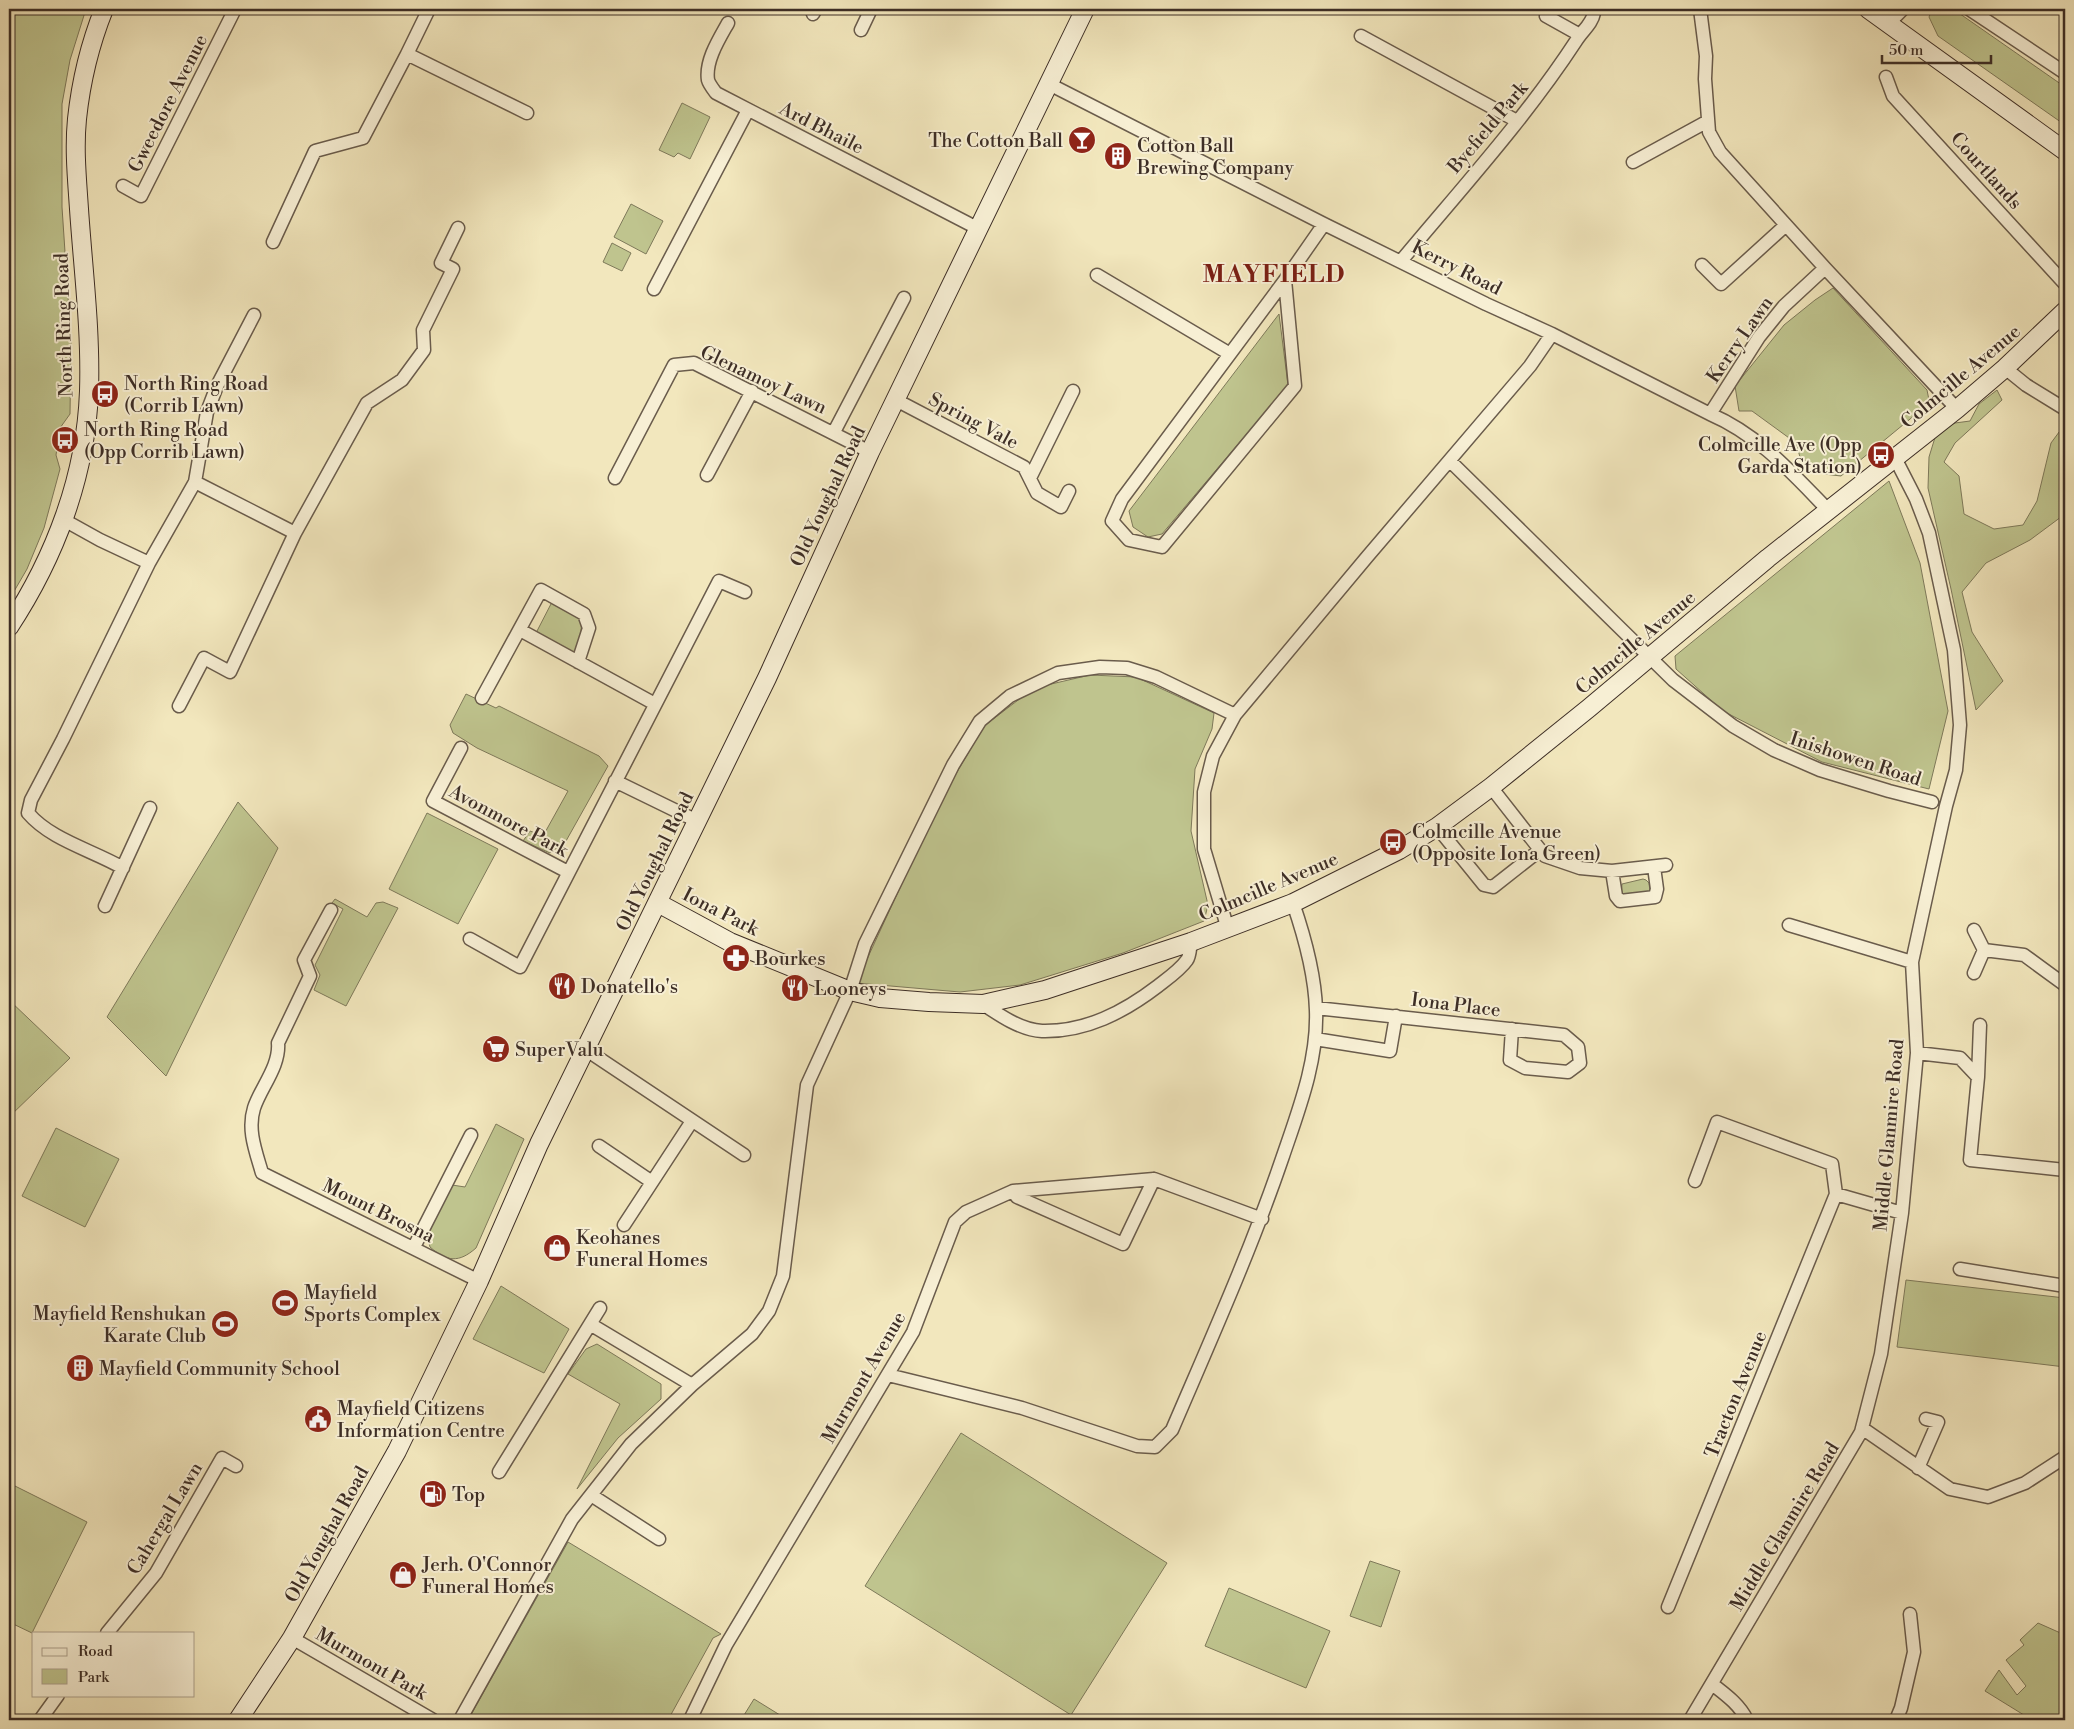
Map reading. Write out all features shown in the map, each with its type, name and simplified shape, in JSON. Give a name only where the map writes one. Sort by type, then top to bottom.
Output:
[{"type":"street","name":"North Ring Road","points":[[9,628],[40,576],[64,520],[76,480],[86,427],[89,390],[77,176],[77,120],[85,69],[104,9]]},
{"type":"street","name":"Gweedore Avenue","points":[[123,186],[141,196],[235,9]]},
{"type":"street","points":[[273,242],[315,151],[362,138],[408,54],[428,9]]},
{"type":"street","points":[[861,30],[872,9]]},
{"type":"street","name":"Old Youghal Road","points":[[238,1720],[292,1638],[397,1451],[479,1281],[539,1144],[767,678],[870,452],[1085,9]]},
{"type":"street","points":[[1700,9],[1706,56],[1705,79],[1709,132],[1720,152],[1957,409]]},
{"type":"street","points":[[1868,9],[2065,151]]},
{"type":"street","points":[[1888,24],[1903,9]]},
{"type":"street","points":[[1969,9],[2065,73]]},
{"type":"street","name":"Byefield Park","points":[[1402,261],[1549,82],[1580,35],[1593,20],[1594,12]]},
{"type":"street","points":[[1546,16],[1580,35]]},
{"type":"street","name":"Ard Bhaile","points":[[728,23],[717,43],[708,68],[708,81],[716,93],[979,229]]},
{"type":"street","points":[[1361,36],[1517,120]]},
{"type":"street","points":[[408,54],[527,113]]},
{"type":"street","name":"Courtlands","points":[[1886,77],[1893,96],[2065,284]]},
{"type":"street","name":"Kerry Road","points":[[1049,84],[1324,224],[1731,423],[1764,446],[1829,511]]},
{"type":"street","points":[[654,289],[748,110]]},
{"type":"street","points":[[1633,162],[1708,122]]},
{"type":"street","points":[[1285,280],[1295,386],[1162,546],[1129,540],[1112,521],[1122,500],[1285,280],[1324,224]]},
{"type":"street","points":[[1702,265],[1721,284],[1786,225]]},
{"type":"street","points":[[179,706],[204,658],[230,672],[295,533],[367,403],[402,380],[424,350],[423,330],[453,269],[441,263],[458,228]]},
{"type":"street","name":"Kerry Lawn","points":[[1710,414],[1759,337],[1784,306],[1825,268]]},
{"type":"street","points":[[1097,275],[1230,354]]},
{"type":"street","points":[[834,432],[904,298]]},
{"type":"street","name":"Colmcille Avenue","points":[[850,991],[880,998],[983,1004],[1045,990],[1191,942],[1227,926],[1293,903],[1399,850],[1437,827],[1491,787],[1650,658],[1768,558],[1957,409],[2005,368],[2065,311]]},
{"type":"street","points":[[123,868],[37,824],[28,813],[31,800],[96,673],[149,563],[195,482],[207,412],[217,386],[254,315]]},
{"type":"street","points":[[1227,926],[1204,850],[1204,792],[1213,756],[1235,716],[1530,366],[1552,334]]},
{"type":"street","name":"Glenamoy Lawn","points":[[615,478],[674,365],[694,362],[870,452]]},
{"type":"street","points":[[2005,368],[2026,385],[2065,409]]},
{"type":"street","points":[[707,475],[752,391]]},
{"type":"street","name":"Spring Vale","points":[[1030,478],[1073,391]]},
{"type":"street","name":"Spring Vale","points":[[896,400],[1024,467],[1037,493],[1061,507],[1069,491]]},
{"type":"street","name":"Middle Glanmire Road","points":[[1690,1720],[1806,1527],[1862,1428],[1881,1354],[1902,1213],[1917,1053],[1912,962],[1946,806],[1956,770],[1960,725],[1954,650],[1929,533],[1916,499],[1895,458]]},
{"type":"street","name":"Inishowen Road","points":[[1450,461],[1650,658],[1701,703],[1774,750],[1820,770],[1932,802]]},
{"type":"street","points":[[195,482],[295,533]]},
{"type":"street","points":[[64,520],[100,540],[149,563]]},
{"type":"street","name":"Avonmore Park","points":[[470,939],[520,966],[719,581],[745,592]]},
{"type":"street","points":[[482,698],[541,590],[584,614],[589,628],[578,662]]},
{"type":"street","points":[[520,630],[654,704]]},
{"type":"street","points":[[460,1720],[572,1519],[631,1444],[692,1385],[752,1334],[761,1324],[776,1298],[783,1276],[807,1085],[850,991],[866,944],[953,765],[980,721],[1010,696],[1058,673],[1100,668],[1127,668],[1156,677],[1235,716]]},
{"type":"street","name":"Avonmore Park","points":[[461,748],[433,801],[568,872]]},
{"type":"street","points":[[615,781],[697,821]]},
{"type":"street","points":[[1491,787],[1545,856],[1580,868],[1612,871],[1660,866],[1655,897],[1620,901],[1616,896],[1612,871]]},
{"type":"street","points":[[106,906],[150,808]]},
{"type":"street","points":[[1437,827],[1484,885],[1489,887],[1493,887],[1540,850]]},
{"type":"street","name":"Iona Park","points":[[658,902],[730,942],[850,991]]},
{"type":"street","points":[[888,1375],[1022,1408],[1137,1446],[1156,1447],[1172,1430],[1262,1219],[1304,1095],[1315,1039],[1316,1008],[1308,957],[1293,903]]},
{"type":"street","name":"Mount Brosna","points":[[331,910],[304,960],[310,976],[278,1043],[279,1054],[254,1109],[251,1133],[262,1174],[414,1247],[479,1281]]},
{"type":"street","points":[[1789,925],[1912,962]]},
{"type":"street","points":[[1974,930],[1984,950]]},
{"type":"street","name":"Colmcille Avenue","points":[[983,1004],[1000,1016],[1040,1031],[1074,1028],[1100,1021],[1123,1010],[1169,977],[1188,959],[1191,942]]},
{"type":"street","points":[[1974,973],[1984,950]]},
{"type":"street","points":[[1984,950],[2024,955],[2065,986]]},
{"type":"street","name":"Iona Place","points":[[1316,1008],[1396,1016],[1512,1029],[1564,1035],[1578,1047],[1580,1063],[1568,1072],[1525,1068],[1510,1060],[1512,1029]]},
{"type":"street","name":"Iona Place","points":[[1315,1039],[1390,1051],[1396,1016]]},
{"type":"street","points":[[1980,1025],[1978,1077],[1970,1160],[2065,1170]]},
{"type":"street","points":[[585,1049],[744,1155]]},
{"type":"street","points":[[1917,1053],[1960,1058],[1978,1077]]},
{"type":"street","points":[[624,1225],[692,1121]]},
{"type":"street","points":[[1695,1181],[1717,1122],[1832,1164],[1836,1194],[1902,1213]]},
{"type":"street","points":[[414,1247],[471,1134]]},
{"type":"street","points":[[599,1146],[652,1182]]},
{"type":"street","points":[[1013,1191],[1017,1198],[1123,1244],[1154,1179]]},
{"type":"street","name":"Murmont Avenue","points":[[690,1720],[726,1645],[914,1332],[955,1222],[966,1212],[1013,1191],[1154,1179],[1262,1219]]},
{"type":"street","name":"Tracton Avenue","points":[[1668,1607],[1836,1194]]},
{"type":"street","points":[[1960,1269],[2065,1286]]},
{"type":"street","points":[[499,1472],[600,1308]]},
{"type":"street","points":[[590,1324],[692,1385]]},
{"type":"street","points":[[1918,1468],[1938,1422],[1926,1419]]},
{"type":"street","points":[[1862,1428],[1950,1489],[1988,1497],[2025,1483],[2065,1457]]},
{"type":"street","name":"Cahergal Lawn","points":[[108,1632],[156,1573],[222,1458],[236,1466]]},
{"type":"street","points":[[591,1495],[659,1539]]},
{"type":"street","points":[[1896,1720],[1901,1708],[1914,1652],[1910,1614]]},
{"type":"street","name":"Murmont Park","points":[[292,1638],[433,1720]]},
{"type":"street","points":[[1712,1684],[1730,1697],[1747,1720]]},
{"type":"street","points":[[40,1720],[57,1696]]},
{"type":"green space","points":[[9,9],[86,9],[70,60],[62,104],[62,207],[71,342],[70,414],[60,428],[56,455],[60,469],[44,528],[27,569],[9,600]]},
{"type":"green space","points":[[1932,9],[1953,9],[2065,87],[2065,125],[1938,36],[1929,17]]},
{"type":"green space","points":[[682,103],[710,117],[690,159],[678,153],[674,157],[659,150]]},
{"type":"green space","points":[[631,204],[663,221],[646,254],[614,237]]},
{"type":"green space","points":[[612,243],[631,253],[622,271],[603,262]]},
{"type":"green space","points":[[1833,288],[1927,390],[1929,400],[1921,410],[1841,476],[1824,474],[1800,457],[1796,443],[1752,411],[1739,411],[1735,386],[1784,325]]},
{"type":"green space","points":[[1279,314],[1288,385],[1162,534],[1148,537],[1133,527],[1129,511]]},
{"type":"green space","points":[[1997,390],[2002,400],[1955,443],[1944,462],[1959,476],[1964,514],[1994,529],[2023,525],[2037,501],[2051,443],[2065,424],[2065,514],[2030,540],[1986,563],[1962,592],[1972,632],[2003,681],[1976,710],[1928,488],[1929,457],[1937,431],[1955,423],[1970,421],[1979,404]]},
{"type":"green space","points":[[1889,481],[1920,563],[1948,711],[1929,789],[1822,762],[1723,711],[1676,669],[1675,656]]},
{"type":"green space","points":[[552,602],[570,611],[579,619],[581,630],[576,651],[570,652],[536,633]]},
{"type":"green space","points":[[1090,675],[1136,677],[1214,713],[1212,729],[1195,769],[1191,831],[1208,905],[1204,921],[1123,953],[1020,985],[960,992],[856,983],[940,801],[984,726],[1034,688]]},
{"type":"green space","points":[[466,694],[496,708],[499,706],[599,756],[608,766],[566,841],[550,853],[523,841],[530,831],[543,836],[568,791],[477,748],[453,733],[450,725]]},
{"type":"green space","points":[[238,802],[278,848],[166,1076],[107,1017]]},
{"type":"green space","points":[[427,813],[498,849],[458,924],[389,889]]},
{"type":"green space","points":[[1643,879],[1649,883],[1650,892],[1621,894],[1622,884]]},
{"type":"green space","points":[[335,899],[367,917],[376,903],[383,902],[398,908],[346,1006],[314,990],[320,975],[315,965],[343,909],[332,903]]},
{"type":"green space","points":[[9,1000],[70,1058],[9,1117]]},
{"type":"green space","points":[[496,1124],[524,1139],[476,1248],[458,1258],[453,1259],[442,1256],[430,1247],[427,1235],[452,1185],[465,1187]]},
{"type":"green space","points":[[56,1128],[119,1159],[85,1227],[22,1196]]},
{"type":"green space","points":[[1906,1280],[2065,1298],[2065,1367],[1897,1347]]},
{"type":"green space","points":[[501,1286],[569,1329],[544,1373],[473,1339]]},
{"type":"green space","points":[[597,1344],[661,1384],[661,1399],[618,1438],[577,1489],[620,1404],[568,1374],[586,1349]]},
{"type":"green space","points":[[961,1433],[1167,1563],[1071,1715],[865,1586]]},
{"type":"green space","points":[[9,1483],[87,1522],[32,1633],[9,1622]]},
{"type":"green space","points":[[568,1542],[721,1634],[713,1638],[668,1720],[468,1720]]},
{"type":"green space","points":[[1370,1561],[1400,1571],[1381,1627],[1350,1616]]},
{"type":"green space","points":[[1229,1588],[1330,1631],[1306,1688],[1205,1646]]},
{"type":"green space","points":[[2038,1623],[2065,1635],[2065,1720],[2032,1720],[1985,1691],[1999,1670],[2017,1695],[2026,1686],[2006,1660],[2024,1645],[2020,1640]]},
{"type":"green space","points":[[754,1699],[788,1720],[741,1720]]},
{"type":"place","name":"The Cotton Ball","points":[[1082,140]]},
{"type":"place","name":"Cotton Ball Brewing Company","points":[[1118,156]]},
{"type":"place","name":"North Ring Road (Corrib Lawn)","points":[[105,394]]},
{"type":"place","name":"North Ring Road (Opp Corrib Lawn)","points":[[65,440]]},
{"type":"place","name":"Colmcille Ave (Opp Garda Station)","points":[[1881,455]]},
{"type":"place","name":"Colmcille Avenue (Opposite Iona Green)","points":[[1393,842]]},
{"type":"place","name":"Bourkes","points":[[736,958]]},
{"type":"place","name":"Donatello's","points":[[562,986]]},
{"type":"place","name":"Looneys","points":[[795,988]]},
{"type":"place","name":"SuperValu","points":[[496,1049]]},
{"type":"place","name":"Keohanes Funeral Homes","points":[[557,1248]]},
{"type":"place","name":"Mayfield Sports Complex","points":[[285,1303]]},
{"type":"place","name":"Mayfield Renshukan Karate Club","points":[[225,1324]]},
{"type":"place","name":"Mayfield Community School","points":[[80,1368]]},
{"type":"place","name":"Mayfield Citizens Information Centre","points":[[318,1419]]},
{"type":"place","name":"Top","points":[[433,1494]]},
{"type":"place","name":"Jerh. O'Connor Funeral Homes","points":[[403,1575]]},
{"type":"district","name":"MAYFIELD","points":[[1274,274]]}]
